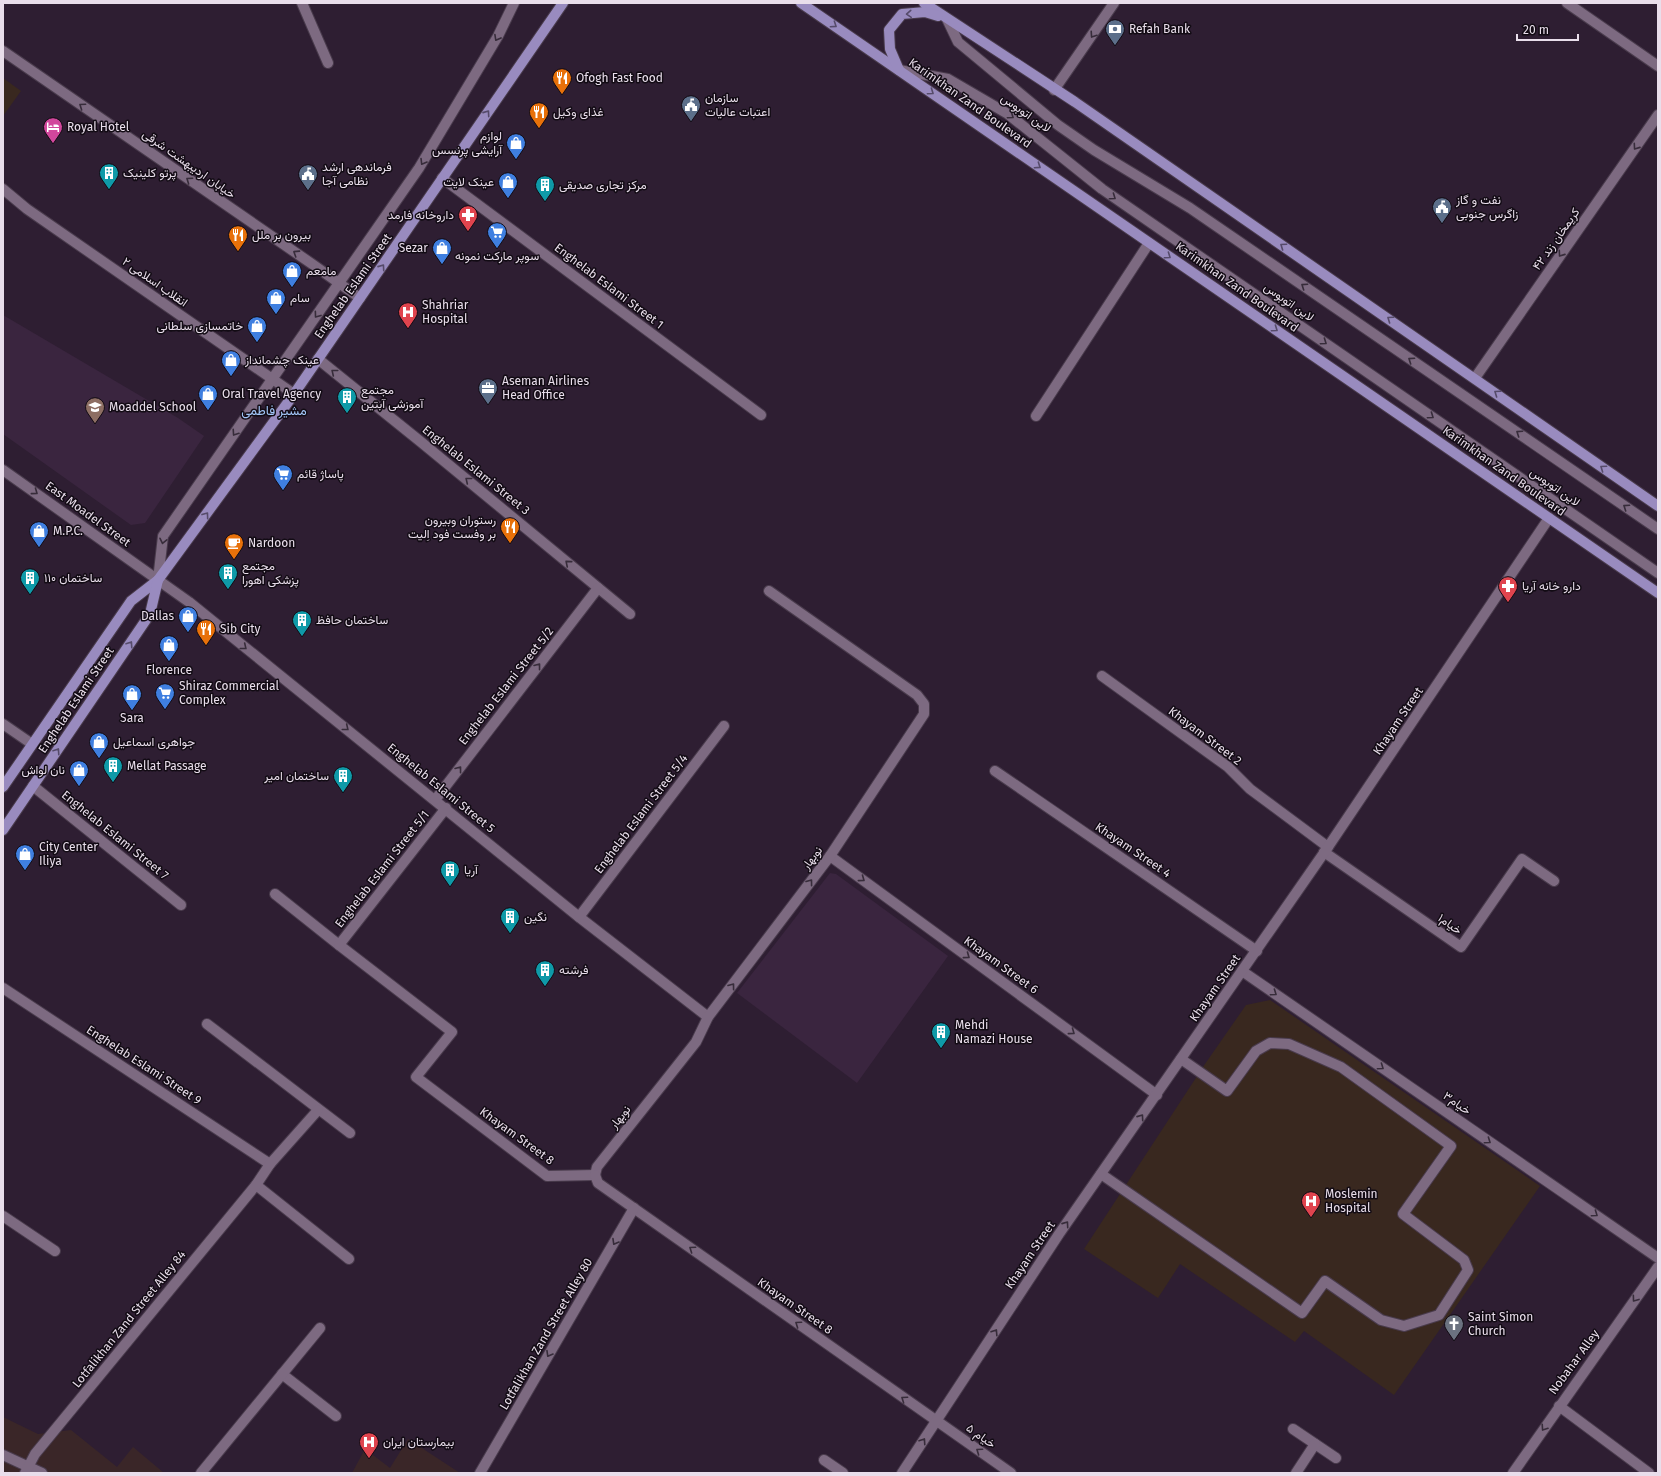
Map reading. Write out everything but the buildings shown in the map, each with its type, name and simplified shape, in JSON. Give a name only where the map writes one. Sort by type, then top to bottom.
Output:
[{"type":"main road","name":"Enghelab Eslami Street","points":[[3,787],[131,601],[158,580],[294,394],[563,3]]},
{"type":"main road","name":"Karimkhan Zand Boulevard","points":[[801,3],[1658,593]]},
{"type":"main road","points":[[924,3],[1054,90],[1475,378],[1658,506]]},
{"type":"main road","points":[[936,3],[947,19]]},
{"type":"main road","points":[[899,70],[890,49],[889,30],[902,14],[925,12],[947,19]]},
{"type":"main road","name":"Enghelab Eslami Street","points":[[3,830],[150,614],[158,580]]},
{"type":"street","points":[[302,3],[328,63]]},
{"type":"street","name":"Enghelab Eslami Street","points":[[158,580],[163,536],[271,380],[340,284],[419,168],[498,36],[514,3]]},
{"type":"street","points":[[1054,90],[1114,3]]},
{"type":"street","points":[[1567,3],[1658,66]]},
{"type":"street","name":"لاین اتوبوس","points":[[947,19],[958,42],[1058,125],[1094,150],[1190,208],[1658,529]]},
{"type":"street","name":"خیابان اردیبهشت شرقی","points":[[3,51],[360,298]]},
{"type":"street","name":"لاین اتوبوس","points":[[899,70],[948,79],[1008,114],[1102,189],[1658,573]]},
{"type":"street","name":"کریمخان زند ۴۲","points":[[1475,378],[1658,115]]},
{"type":"street","name":"Enghelab Eslami Street 1","points":[[442,178],[761,415]]},
{"type":"street","name":"۲ انقلاب اسلامی","points":[[3,189],[27,209],[271,380],[294,394]]},
{"type":"street","points":[[1036,416],[1149,243]]},
{"type":"street","name":"Enghelab Eslami Street 3","points":[[318,359],[630,614]]},
{"type":"street","name":"East Moadel Street","points":[[3,470],[158,580]]},
{"type":"street","name":"Khayam Street","points":[[902,1473],[1059,1234],[1257,951],[1549,518]]},
{"type":"street","name":"Enghelab Eslami Street 5","points":[[158,580],[195,607],[446,808],[579,917],[708,1017]]},
{"type":"street","name":"Enghelab Eslami Street 5/2","points":[[435,800],[598,588]]},
{"type":"street","name":"نوبهار","points":[[595,1175],[597,1167],[696,1042],[708,1017],[830,856],[924,714],[924,704],[917,695],[769,591]]},
{"type":"street","name":"Khayam Street 2","points":[[1102,676],[1228,767],[1250,789],[1326,850]]},
{"type":"street","points":[[3,724],[32,744]]},
{"type":"street","name":"Enghelab Eslami Street 5/4","points":[[579,917],[724,726]]},
{"type":"street","name":"Khayam Street 4","points":[[995,771],[1257,951]]},
{"type":"street","name":"Enghelab Eslami Street 7","points":[[33,786],[181,905]]},
{"type":"street","name":"Enghelab Eslami Street 5/1","points":[[339,945],[446,808]]},
{"type":"street","name":"۱خیام","points":[[1326,850],[1461,947],[1522,859],[1554,882]]},
{"type":"street","name":"Khayam Street 6","points":[[830,856],[1157,1095]]},
{"type":"street","name":"Khayam Street 8","points":[[275,894],[452,1032],[416,1077],[547,1176],[595,1175],[598,1183],[936,1421]]},
{"type":"street","name":"خیام۳","points":[[1242,971],[1658,1258]]},
{"type":"street","name":"Enghelab Eslami Street 9","points":[[3,988],[270,1164]]},
{"type":"street","points":[[207,1024],[350,1133]]},
{"type":"street","points":[[1101,1174],[1302,1313],[1325,1281],[1381,1320],[1404,1326],[1439,1315],[1468,1270],[1464,1260],[1403,1214],[1451,1146],[1341,1067],[1289,1044],[1270,1043],[1256,1051],[1227,1091],[1181,1059]]},
{"type":"street","name":"Lotfalikhan Zand Street Alley 84","points":[[27,1470],[35,1454],[256,1185],[270,1164],[318,1110]]},
{"type":"street","points":[[256,1185],[349,1259]]},
{"type":"street","name":"Lotfalikhan Zand Street Alley 80","points":[[480,1473],[634,1208]]},
{"type":"street","points":[[3,1216],[55,1251]]},
{"type":"street","name":"Nobahar Alley","points":[[1513,1473],[1658,1267]]},
{"type":"street","points":[[201,1473],[320,1328]]},
{"type":"street","points":[[282,1374],[336,1416]]},
{"type":"street","points":[[1559,1406],[1649,1473]]},
{"type":"street","name":"۵ خیام","points":[[936,1421],[1011,1473]]},
{"type":"street","points":[[1293,1429],[1336,1458]]},
{"type":"street","points":[[1296,1473],[1315,1444]]},
{"type":"street","points":[[3,1454],[27,1470],[42,1473]]},
{"type":"street","points":[[824,1460],[843,1473]]},
{"type":"shaded area","points":[[3,78],[21,91],[3,116]]},
{"type":"shaded area","name":"Moaddel School","points":[[3,315],[178,418],[204,436],[145,523],[131,525],[3,434]]},
{"type":"shaded area","points":[[830,873],[836,874],[948,956],[857,1083],[737,993]]},
{"type":"shaded area","name":"Moslemin Hospital","points":[[1270,1000],[1540,1186],[1394,1395],[1304,1331],[1295,1342],[1180,1264],[1158,1298],[1084,1249],[1205,1064],[1246,1005]]},
{"type":"shaded area","points":[[3,1417],[38,1434],[71,1430],[117,1467],[133,1447],[164,1473],[3,1473]]},
{"type":"shaded area","points":[[408,1439],[460,1473],[352,1473],[365,1449],[390,1468]]},
{"type":"place","name":"Refah Bank","points":[[1115,46]]},
{"type":"place","name":"Ofogh Fast Food","points":[[562,95]]},
{"type":"place","name":"سازمان اعتبات عالیات","points":[[691,122]]},
{"type":"place","name":"غذای وکیل","points":[[539,129]]},
{"type":"place","name":"Royal Hotel","points":[[53,144]]},
{"type":"place","name":"لوازم آرایشی پرنسس","points":[[516,160]]},
{"type":"place","name":"پرتو کلینیک","points":[[109,190]]},
{"type":"place","name":"فرماندهی ارشد نظامی آجا","points":[[308,191]]},
{"type":"place","name":"عینک لایت","points":[[508,199]]},
{"type":"place","name":"مرکز تجاری صدیقی","points":[[545,202]]},
{"type":"place","name":"نفت و گاز زاگرس جنوبی","points":[[1442,224]]},
{"type":"place","name":"داروخانه فارمد","points":[[468,232]]},
{"type":"place","name":"سوپر مارکت نمونه","points":[[497,249]]},
{"type":"place","name":"بیرون بر ملل","points":[[238,252]]},
{"type":"place","name":"Sezar","points":[[442,265]]},
{"type":"place","name":"مامعم","points":[[292,288]]},
{"type":"place","name":"سام","points":[[276,315]]},
{"type":"place","name":"Shahriar Hospital","points":[[408,329]]},
{"type":"place","name":"خاتمسازی سلطانی","points":[[257,343]]},
{"type":"place","name":"عینک چشمانداز","points":[[231,377]]},
{"type":"place","name":"Aseman Airlines Head Office","points":[[488,405]]},
{"type":"place","name":"Oral Travel Agency","points":[[208,411]]},
{"type":"place","name":"مجتمع آموزشی آبتین","points":[[347,414]]},
{"type":"place","name":"Moaddel School","points":[[95,424]]},
{"type":"place","name":"پاساژ قائم","points":[[283,491]]},
{"type":"place","name":"رستوران وبیرون بر وفست فود اِلیت","points":[[510,544]]},
{"type":"place","name":"M.P.C.","points":[[39,548]]},
{"type":"place","name":"Nardoon","points":[[234,560]]},
{"type":"place","name":"مجتمع پزشکی اهورا","points":[[228,590]]},
{"type":"place","name":"ساختمان ۱۱۰","points":[[30,595]]},
{"type":"place","name":"دارو خانه آریا","points":[[1508,603]]},
{"type":"place","name":"Dallas","points":[[188,633]]},
{"type":"place","name":"ساختمان حافظ","points":[[302,637]]},
{"type":"place","name":"Sib City","points":[[206,646]]},
{"type":"place","name":"Florence","points":[[169,662]]},
{"type":"place","name":"Shiraz Commercial Complex","points":[[165,710]]},
{"type":"place","name":"Sara","points":[[132,711]]},
{"type":"place","name":"جواهری اسماعیل","points":[[99,759]]},
{"type":"place","name":"Mellat Passage","points":[[113,783]]},
{"type":"place","name":"نان لواش","points":[[79,787]]},
{"type":"place","name":"ساختمان امیر","points":[[343,793]]},
{"type":"place","name":"City Center Iliya","points":[[25,871]]},
{"type":"place","name":"آریا","points":[[450,887]]},
{"type":"place","name":"نگین","points":[[510,934]]},
{"type":"place","name":"فرشته","points":[[545,987]]},
{"type":"place","name":"Mehdi Namazi House","points":[[941,1049]]},
{"type":"place","name":"Moslemin Hospital","points":[[1311,1218]]},
{"type":"place","name":"Saint Simon Church","points":[[1454,1341]]},
{"type":"place","name":"بیمارستان ایران","points":[[369,1459]]},
{"type":"district","name":"مشیر فاطمی","points":[[274,410]]}]
